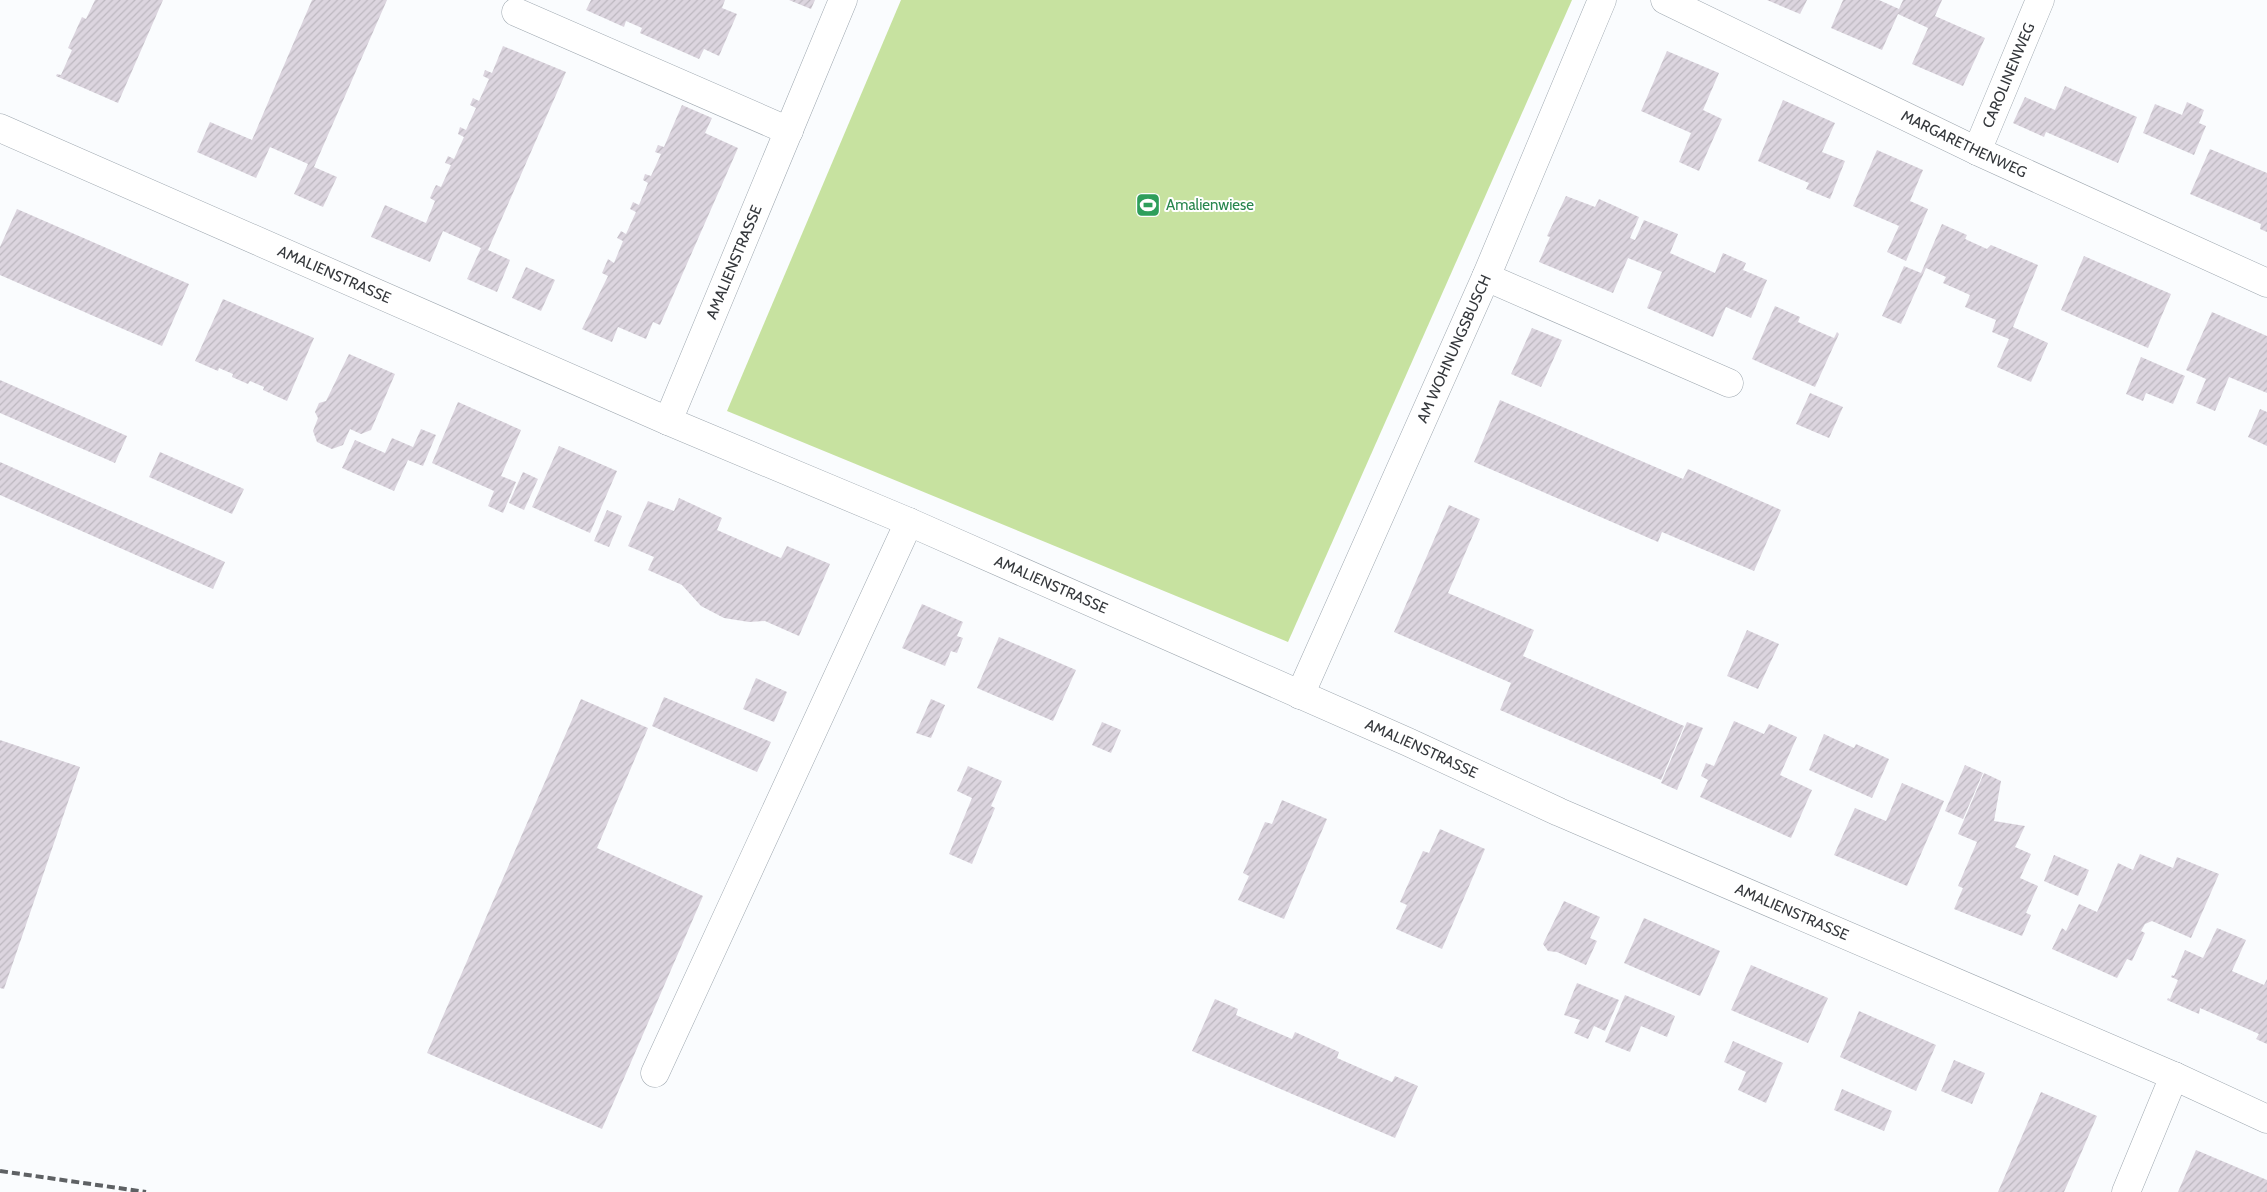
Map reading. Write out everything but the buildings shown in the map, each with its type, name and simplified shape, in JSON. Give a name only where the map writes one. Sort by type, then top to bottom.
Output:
[{"type":"street","name":"AMALIENSTRASSE","points":[[668,421],[843,0]]},
{"type":"street","name":"AM WOHNUNGSBUSCH","points":[[1300,695],[1486,276],[1602,0]]},
{"type":"street","name":"MARGARETHENWEG","points":[[1665,0],[1977,151],[2267,283]]},
{"type":"street","name":"CAROLINENWEG","points":[[1977,151],[2040,0]]},
{"type":"street","points":[[516,12],[789,131]]},
{"type":"street","name":"AMALIENSTRASSE","points":[[0,128],[668,421],[909,522],[1408,742],[1559,812],[2174,1076],[2267,1119]]},
{"type":"street","points":[[1486,276],[1729,383]]},
{"type":"street","points":[[655,1073],[909,522]]},
{"type":"street","points":[[2126,1192],[2174,1076]]},
{"type":"green space","name":"Amalienwiese","points":[[901,0],[1572,0],[1288,642],[727,411]]},
{"type":"railway","points":[[0,1171],[146,1192]]},
{"type":"place","name":"Amalienwiese","points":[[1148,205]]}]
